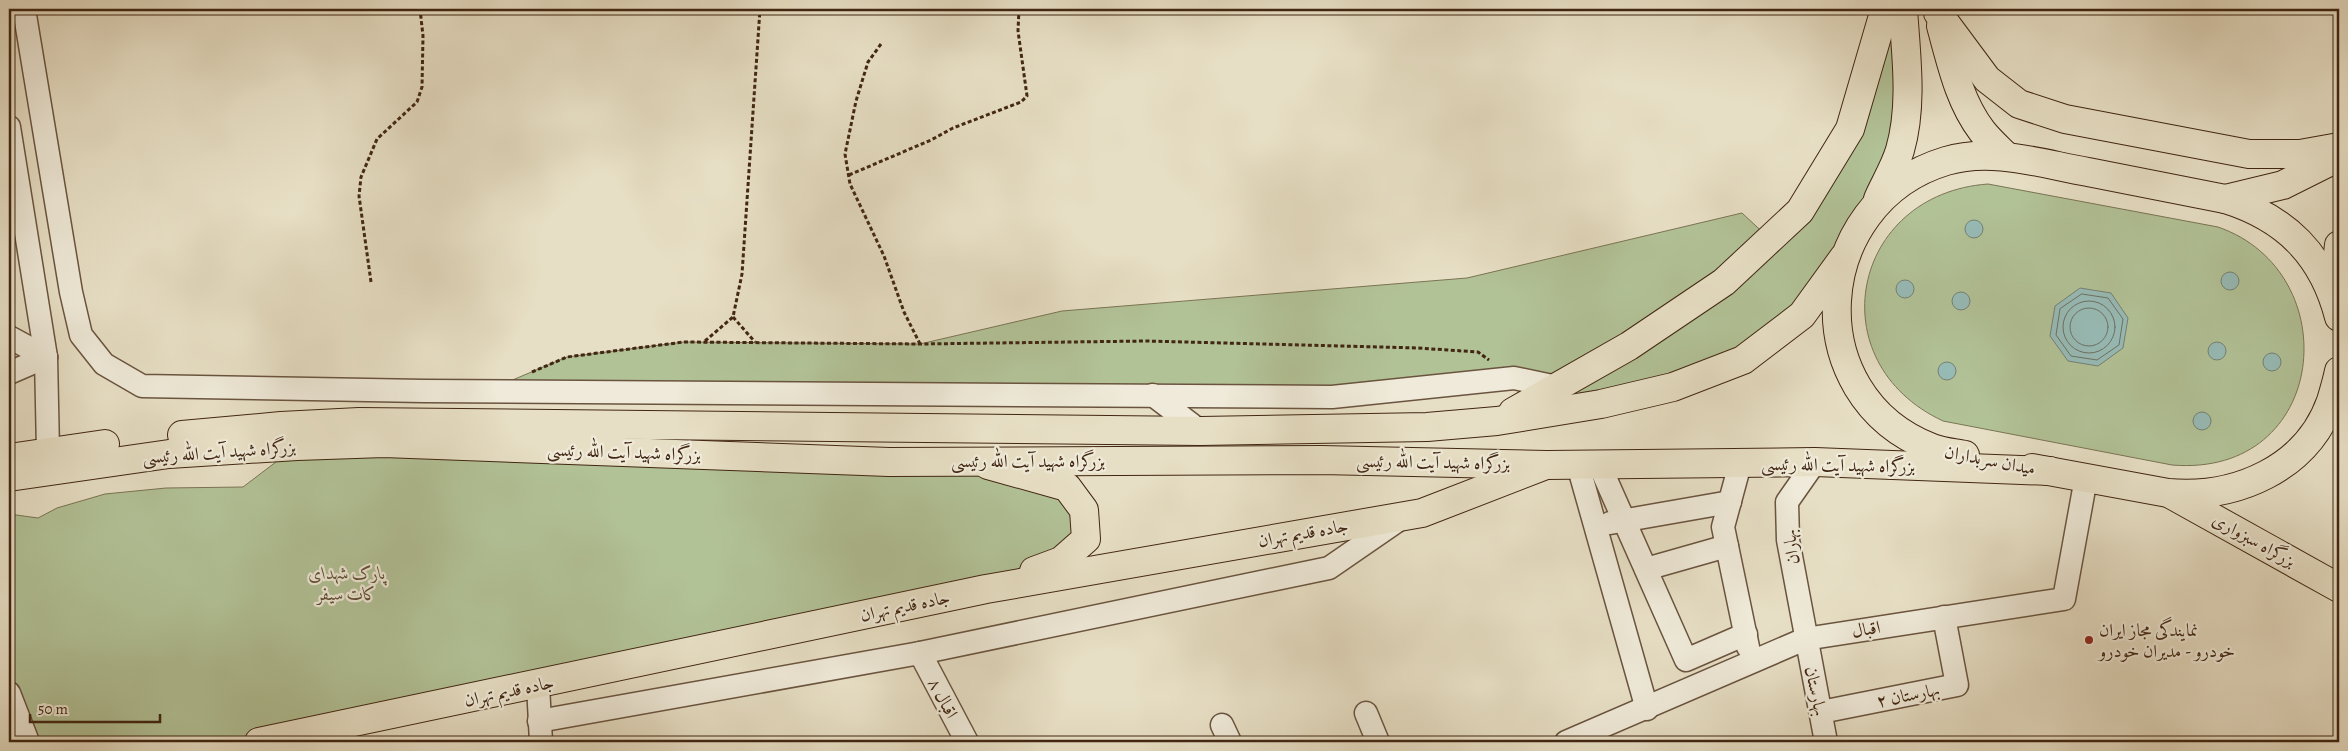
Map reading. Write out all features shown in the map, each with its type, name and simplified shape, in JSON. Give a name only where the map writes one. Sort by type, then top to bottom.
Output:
[{"type":"main road","points":[[1497,421],[1629,346],[1724,282],[1800,211],[1850,129],[1885,9]]},
{"type":"main road","points":[[1876,204],[1900,151],[1907,118],[1903,9]]},
{"type":"main road","points":[[1938,11],[1987,79],[2019,104],[2065,119],[2249,154],[2300,154],[2339,147]]},
{"type":"main road","points":[[1938,11],[1953,71],[1966,103],[1982,131],[2006,156]]},
{"type":"main road","name":"میدان سربداران","points":[[2336,306],[2313,257],[2294,236],[2265,214],[2225,199],[2006,156],[1968,156],[1934,165],[1909,177],[1876,204],[1857,230],[1844,257],[1836,298],[1839,340],[1854,380],[1879,413],[1913,439],[1933,449],[2168,493],[2190,495],[2234,489],[2255,481],[2275,470],[2308,440],[2321,422],[2331,402],[2339,372]]},
{"type":"main road","points":[[2225,199],[2283,185],[2339,157]]},
{"type":"main road","points":[[2336,306],[2339,245]]},
{"type":"main road","name":"بزرگراه شهید آیت الله رئیسی","points":[[9,477],[169,454],[297,446],[601,438],[1427,427],[1497,421],[1601,404],[1673,387],[1744,360],[1802,315],[1844,257]]},
{"type":"main road","name":"بزرگراه شهید آیت الله رئیسی","points":[[9,458],[164,436],[281,426],[359,422],[601,438],[889,462],[1321,460],[1588,465],[1814,462],[2050,471]]},
{"type":"main road","points":[[978,462],[1067,487],[1084,510],[1086,539],[1060,562],[986,589]]},
{"type":"main road","name":"جاده قدیم تهران","points":[[268,741],[986,589],[1422,512],[1547,465]]},
{"type":"main road","name":"بزرگراه سبزواری","points":[[2168,493],[2339,588]]},
{"type":"street","points":[[24,9],[71,292],[82,335],[104,364],[142,386],[434,391],[1332,397],[1514,378],[1557,387]]},
{"type":"street","points":[[9,127],[46,357],[48,451]]},
{"type":"street","points":[[37,300],[71,292]]},
{"type":"street","points":[[9,337],[46,357]]},
{"type":"street","points":[[9,373],[46,357]]},
{"type":"street","points":[[1153,395],[1200,431]]},
{"type":"street","name":"بهاران","points":[[1805,639],[1788,540],[1787,502],[1814,462]]},
{"type":"street","points":[[1740,464],[1724,527],[1752,663]]},
{"type":"street","points":[[1588,465],[1624,521],[1686,660],[1746,634]]},
{"type":"street","points":[[1588,465],[1594,526],[1646,709]]},
{"type":"street","name":"اقبال","points":[[1566,742],[1598,736],[1646,709],[1805,639],[2064,599],[2086,478]]},
{"type":"street","points":[[1594,526],[1730,502]]},
{"type":"street","points":[[538,685],[540,737],[920,653],[1329,568],[1406,515]]},
{"type":"street","points":[[1646,569],[1727,546]]},
{"type":"street","name":"بهارستان ۲","points":[[1821,712],[1957,685],[1944,617]]},
{"type":"street","name":"بهارستان","points":[[1805,639],[1826,742]]},
{"type":"street","name":"اقبال ۸","points":[[920,653],[967,742]]},
{"type":"street","points":[[9,693],[28,742]]},
{"type":"street","points":[[1366,713],[1378,742]]},
{"type":"path","points":[[371,282],[359,196],[361,177],[377,139],[417,102],[422,87],[423,36],[420,9]]},
{"type":"path","points":[[704,342],[733,317],[742,274],[760,9]]},
{"type":"path","points":[[849,175],[953,128],[1021,102],[1028,96],[1018,31],[1019,9]]},
{"type":"path","points":[[881,44],[868,62],[856,101],[845,154],[849,175],[863,215],[884,256],[904,312],[920,344]]},
{"type":"path","points":[[733,317],[755,342]]},
{"type":"path","points":[[530,373],[567,357],[684,342],[920,344],[1146,341],[1418,348],[1478,352],[1514,378]]},
{"type":"green space","points":[[1903,9],[1907,118],[1853,238],[1743,360],[1524,417],[1556,387],[1332,397],[484,392],[567,357],[684,342],[920,344],[1062,311],[1467,278],[1742,213],[1770,239],[1800,211]]},
{"type":"green space","points":[[1988,184],[2218,227],[2260,251],[2288,285],[2302,326],[2303,368],[2290,407],[2264,440],[2224,460],[2172,465],[1943,421],[1903,394],[1878,360],[1866,323],[1867,284],[1880,248],[1905,217],[1942,195]]},
{"type":"green space","name":"پارک شهدای کات سیفر","points":[[297,446],[977,462],[1084,510],[1061,561],[259,742],[28,742],[9,693],[9,514],[38,518],[57,508],[105,494],[166,488],[243,487]]},
{"type":"water","points":[[1974,220],[1980,223],[1983,229],[1980,235],[1974,238],[1968,235],[1965,229],[1968,223]]},
{"type":"water","points":[[2230,272],[2236,275],[2239,281],[2236,287],[2230,290],[2224,287],[2221,281],[2224,275]]},
{"type":"water","points":[[1905,280],[1911,283],[1914,289],[1911,295],[1905,298],[1899,295],[1896,289],[1899,283]]},
{"type":"water","points":[[2080,288],[2111,293],[2128,318],[2123,348],[2098,366],[2068,361],[2050,336],[2055,306]]},
{"type":"water","points":[[1961,292],[1967,295],[1970,301],[1967,307],[1961,310],[1955,307],[1952,301],[1955,295]]},
{"type":"water","points":[[2217,342],[2223,345],[2226,351],[2223,357],[2217,360],[2211,357],[2208,351],[2211,345]]},
{"type":"water","points":[[2272,353],[2278,356],[2281,362],[2278,368],[2272,371],[2266,368],[2263,362],[2266,356]]},
{"type":"water","points":[[1947,362],[1953,365],[1956,371],[1953,377],[1947,380],[1941,377],[1938,371],[1941,365]]},
{"type":"water","points":[[2202,412],[2208,415],[2211,421],[2208,427],[2202,430],[2196,427],[2193,421],[2196,415]]},
{"type":"place","name":"نمایندگی مجاز ایران خودرو - مدیران خودرو","points":[[2089,640]]}]
